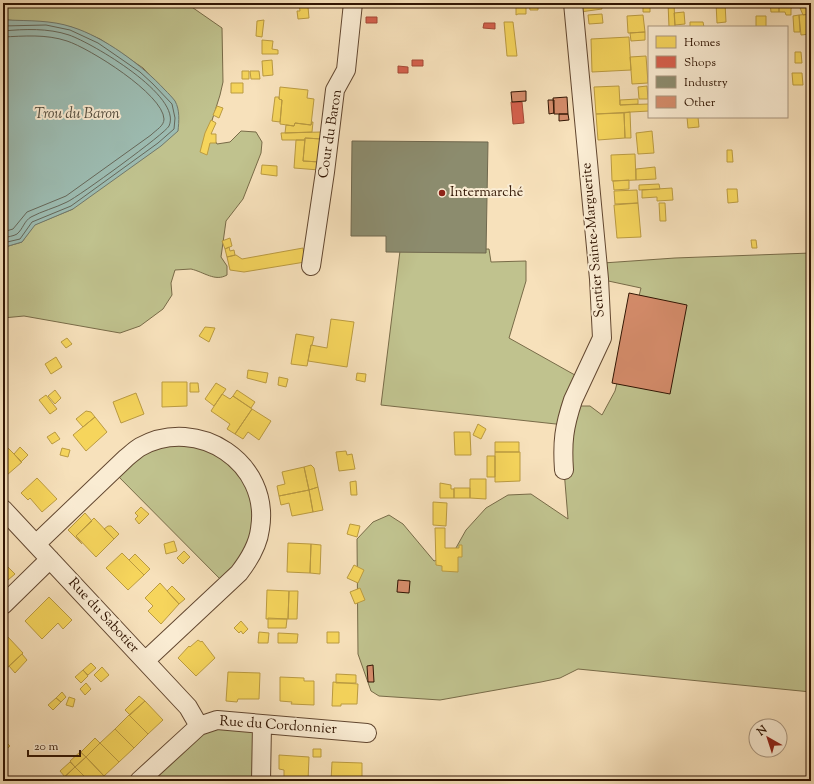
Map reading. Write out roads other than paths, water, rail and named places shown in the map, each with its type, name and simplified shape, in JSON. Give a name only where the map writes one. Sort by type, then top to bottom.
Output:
[{"type":"street","name":"Cour du Baron","points":[[311,266],[335,90],[346,70],[353,3]]},
{"type":"street","name":"Sentier Sainte-Marguerite","points":[[564,470],[563,435],[570,409],[602,338],[599,279],[573,3]]},
{"type":"street","points":[[36,544],[126,458],[140,447],[156,440],[180,436],[198,439],[220,447],[235,458],[248,473],[258,494],[261,511],[260,529],[256,546],[249,560],[239,573],[145,661]]},
{"type":"street","name":"Rue du Sabotier","points":[[3,509],[188,707],[200,726]]},
{"type":"street","points":[[3,605],[50,559]]},
{"type":"street","name":"Rue du Cordonnier","points":[[139,781],[200,726],[217,720],[367,733]]},
{"type":"street","points":[[261,781],[262,725]]},
{"type":"water","name":"Trou du Baron","points":[[8,20],[56,23],[72,27],[97,38],[122,53],[156,81],[177,104],[179,119],[178,131],[161,146],[73,209],[35,225],[22,242],[5,247],[3,246],[3,22]]},
{"type":"place","name":"Intermarché","points":[[442,193]]}]
